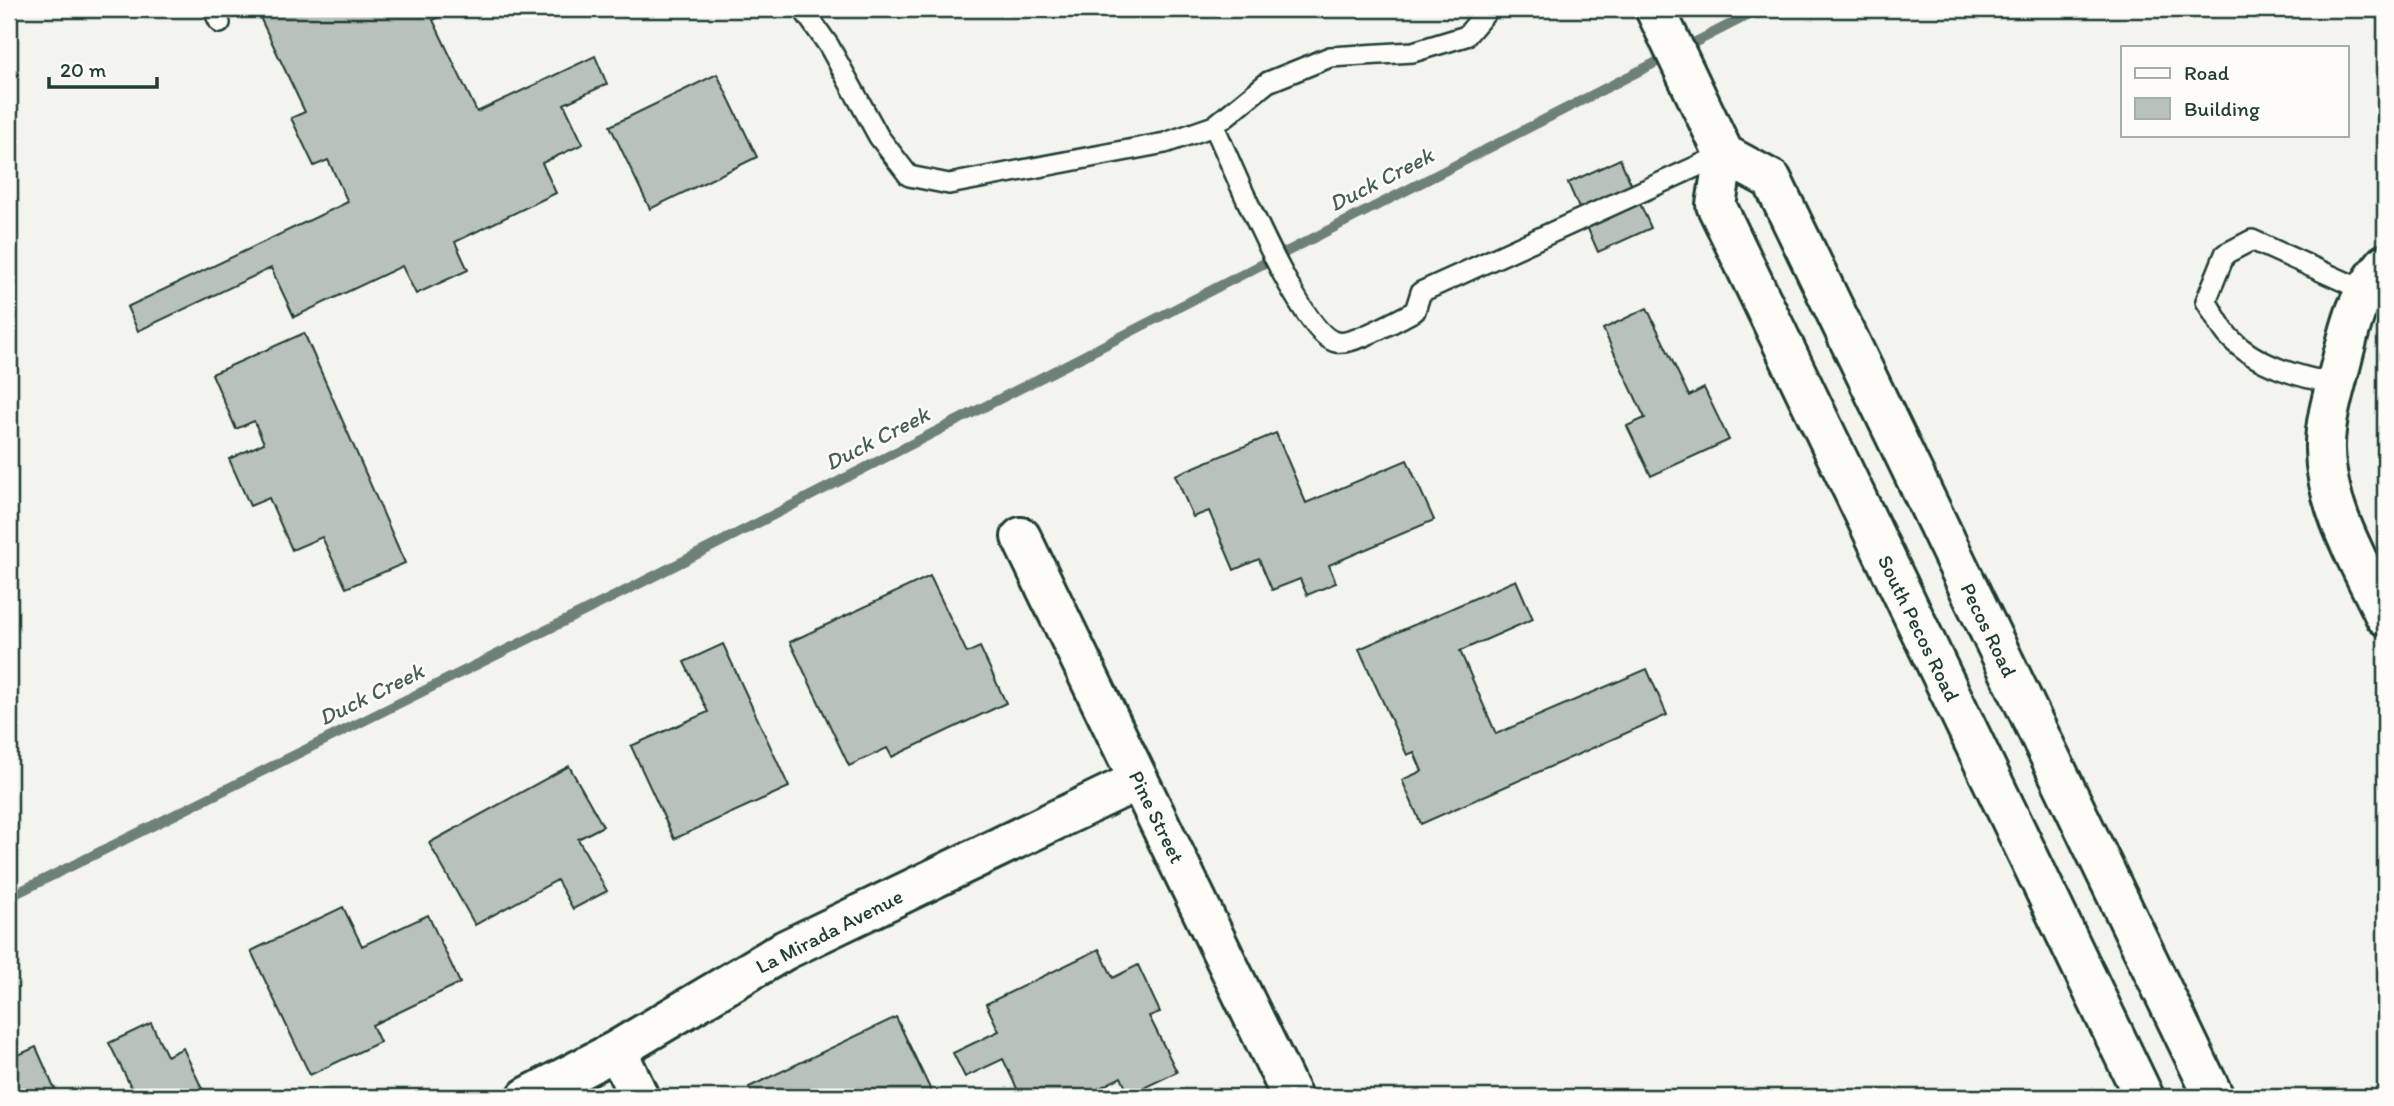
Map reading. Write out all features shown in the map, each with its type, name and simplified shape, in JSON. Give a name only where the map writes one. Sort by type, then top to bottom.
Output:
[{"type":"main road","points":[[1655,9],[1702,108],[1740,162]]},
{"type":"main road","name":"South Pecos Road","points":[[1740,162],[1716,205],[2144,1097]]},
{"type":"main road","name":"Pecos Road","points":[[1740,162],[1772,180],[1784,203],[2214,1097]]},
{"type":"main road","points":[[2374,277],[2348,332],[2325,450],[2333,493],[2347,536],[2385,616]]},
{"type":"main road","name":"Pine Street","points":[[1021,537],[1292,1097]]},
{"type":"main road","name":"La Mirada Avenue","points":[[527,1097],[617,1050],[785,950],[1139,780]]},
{"type":"main road","points":[[617,1050],[639,1097]]},
{"type":"lane","points":[[803,9],[829,46],[879,137],[909,176],[949,184],[1165,143],[1214,126],[1268,82],[1330,57],[1413,52],[1466,36],[1489,9]]},
{"type":"lane","points":[[1214,126],[1297,301],[1322,336],[1338,343],[1353,340],[1415,311],[1422,292],[1740,162]]},
{"type":"lane","points":[[2336,384],[2292,375],[2263,360],[2231,339],[2206,301],[2225,254],[2252,240],[2374,277]]},
{"type":"building","points":[[256,9],[457,9],[433,20],[477,112],[595,56],[607,84],[564,104],[583,144],[542,163],[556,193],[455,242],[468,270],[416,294],[402,266],[294,317],[271,268],[138,331],[127,307],[348,202],[328,160],[314,166],[291,118],[305,112]]},
{"type":"building","points":[[717,74],[757,157],[650,209],[610,126]]},
{"type":"building","points":[[1620,159],[1651,228],[1598,252],[1568,183]]},
{"type":"building","points":[[1647,308],[1689,396],[1704,388],[1729,440],[1651,476],[1627,426],[1645,418],[1603,329]]},
{"type":"building","points":[[304,333],[405,563],[346,588],[322,537],[292,550],[269,498],[250,506],[229,459],[264,443],[254,421],[236,429],[212,374]]},
{"type":"building","points":[[1276,433],[1306,503],[1407,460],[1434,520],[1329,565],[1336,583],[1307,595],[1300,579],[1272,590],[1259,559],[1234,570],[1209,511],[1193,517],[1175,475]]},
{"type":"building","points":[[930,576],[967,653],[980,647],[1006,703],[892,757],[887,748],[849,766],[790,642]]},
{"type":"building","points":[[1516,580],[1533,619],[1460,651],[1496,734],[1647,669],[1667,715],[1421,824],[1402,780],[1422,771],[1414,752],[1407,755],[1359,649]]},
{"type":"building","points":[[723,644],[789,787],[674,839],[631,746],[708,712],[684,662]]},
{"type":"building","points":[[569,766],[603,826],[578,839],[607,891],[573,909],[557,880],[475,925],[429,843]]},
{"type":"building","points":[[343,907],[362,946],[428,915],[460,983],[372,1025],[380,1042],[310,1075],[251,951]]},
{"type":"building","points":[[1099,949],[1113,978],[1138,965],[1160,1012],[1149,1016],[1177,1072],[1129,1095],[1121,1077],[1082,1097],[1021,1097],[1003,1059],[965,1077],[953,1053],[999,1031],[986,1004]]},
{"type":"building","points":[[896,1017],[934,1097],[754,1097],[749,1087]]},
{"type":"building","points":[[151,1023],[167,1056],[183,1048],[206,1097],[136,1097],[109,1043]]},
{"type":"building","points":[[36,1047],[58,1097],[9,1097],[9,1059]]},
{"type":"waterway","name":"Duck Creek","points":[[9,897],[627,590],[1760,9]]}]
